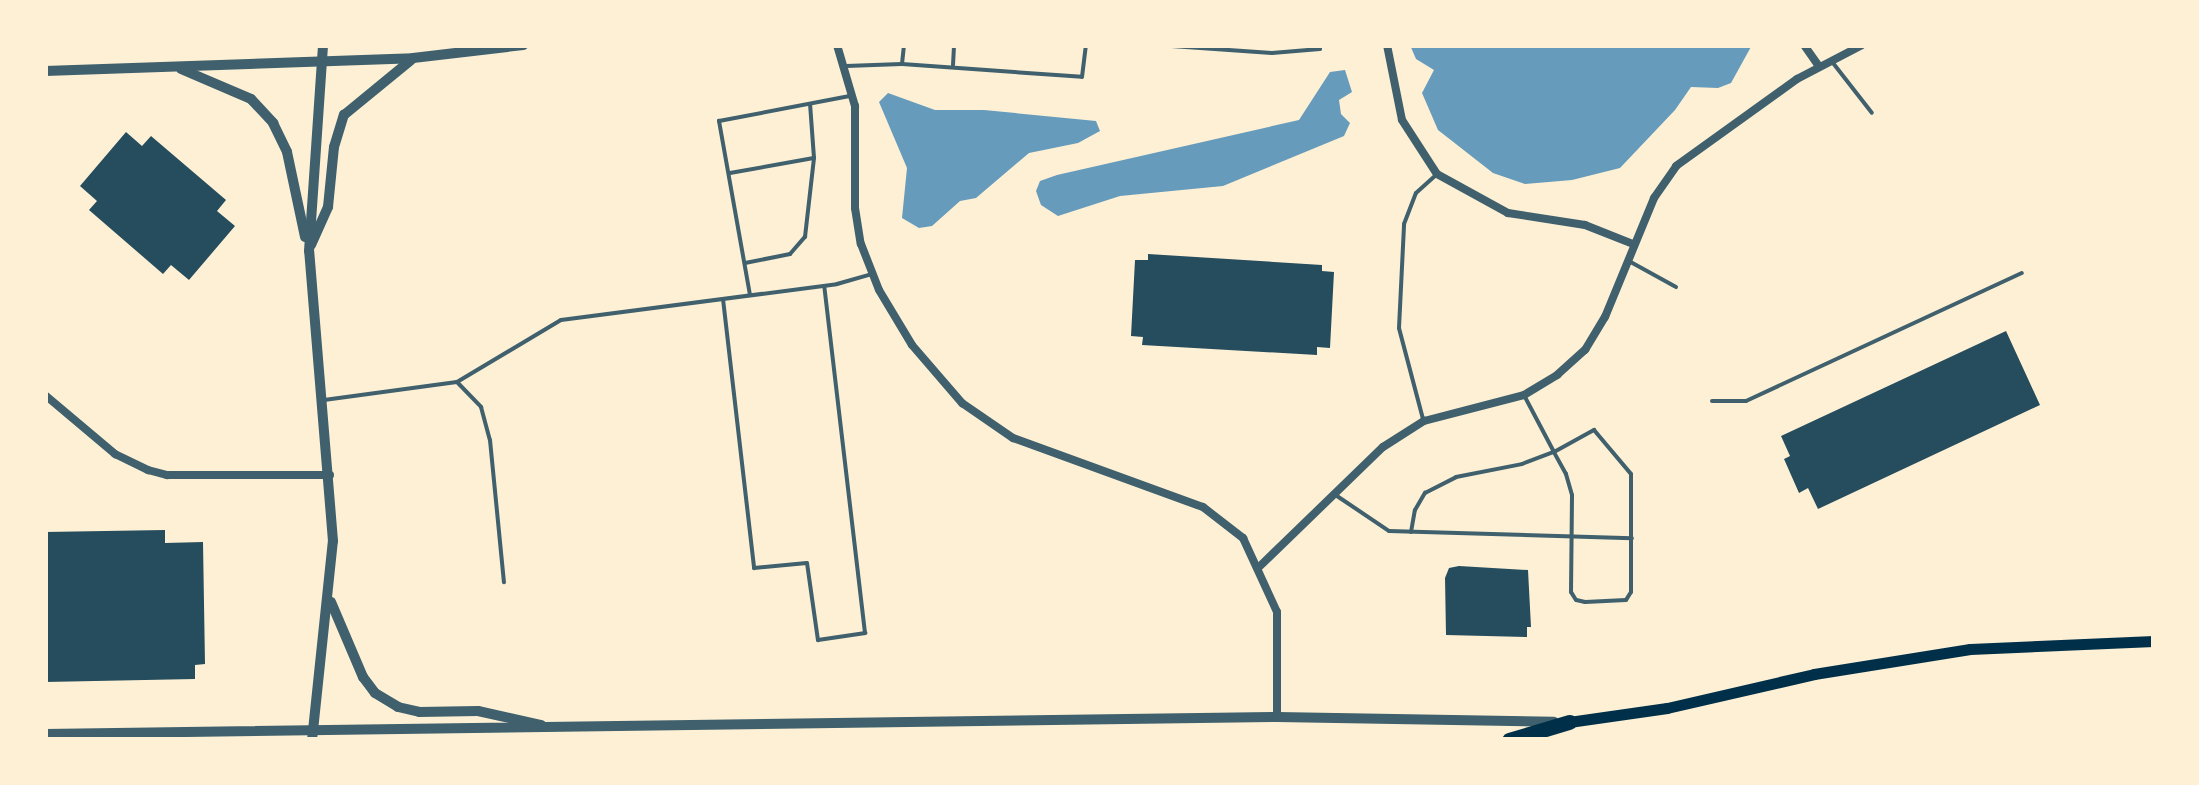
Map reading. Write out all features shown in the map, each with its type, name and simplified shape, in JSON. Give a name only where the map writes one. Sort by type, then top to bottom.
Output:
[{"type":"highway","points":[[1509,740],[1569,722]]},
{"type":"main road","points":[[1569,722],[1668,708],[1814,674],[1970,650],[2154,641]]},
{"type":"street","points":[[308,251],[323,45]]},
{"type":"street","points":[[45,71],[413,58],[523,45]]},
{"type":"street","points":[[838,45],[846,66],[858,145],[855,208],[872,274],[912,345],[962,402],[1012,438],[1203,507],[1243,538],[1277,612],[1277,717]]},
{"type":"street","points":[[1386,45],[1402,120],[1437,174],[1508,214],[1585,226],[1633,244]]},
{"type":"street","points":[[1804,45],[1818,65]]},
{"type":"street","points":[[1258,568],[1383,447],[1424,421],[1524,396],[1585,350],[1605,317],[1654,198],[1676,166],[1818,65],[1862,45]]},
{"type":"street","points":[[308,251],[328,207],[334,147],[344,116],[413,58]]},
{"type":"street","points":[[180,69],[251,99],[273,122],[288,152],[308,251],[330,475],[330,600],[313,734]]},
{"type":"street","points":[[45,395],[115,454],[148,470],[167,475],[330,475]]},
{"type":"street","points":[[330,600],[363,677],[375,693],[419,712],[478,711],[556,728]]},
{"type":"street","points":[[45,734],[313,734],[1277,717],[1569,722]]},
{"type":"lane","points":[[902,64],[904,45]]},
{"type":"lane","points":[[952,68],[954,45]]},
{"type":"lane","points":[[846,66],[902,64],[1082,77],[1086,45]]},
{"type":"lane","points":[[1157,45],[1272,54],[1320,49],[1320,45]]},
{"type":"lane","points":[[1830,60],[1872,113]]},
{"type":"lane","points":[[750,296],[720,121],[852,96]]},
{"type":"lane","points":[[744,264],[790,254],[804,237],[814,158],[810,104]]},
{"type":"lane","points":[[728,174],[814,158]]},
{"type":"lane","points":[[1424,421],[1398,328],[1404,224],[1416,193],[1437,174]]},
{"type":"lane","points":[[1628,260],[1676,287]]},
{"type":"lane","points":[[322,400],[457,382],[561,320],[824,286],[872,274]]},
{"type":"lane","points":[[1712,401],[1746,400],[2022,274]]},
{"type":"lane","points":[[723,299],[754,568],[807,562],[818,640],[865,633],[824,286]]},
{"type":"lane","points":[[457,382],[481,407],[490,440],[504,582]]},
{"type":"lane","points":[[1410,532],[1415,510],[1426,493],[1456,477],[1522,464],[1554,452],[1594,430],[1631,474],[1631,592],[1616,604],[1576,600],[1571,592],[1572,495],[1554,452],[1524,396]]},
{"type":"lane","points":[[1334,494],[1368,521],[1390,531],[1632,538]]},
{"type":"water","points":[[1410,45],[1752,45],[1731,83],[1718,88],[1691,87],[1675,110],[1620,168],[1572,180],[1525,184],[1493,173],[1438,130],[1422,93],[1434,70],[1416,59]]},
{"type":"water","points":[[1345,70],[1352,92],[1339,100],[1341,114],[1350,123],[1344,136],[1223,186],[1120,196],[1058,216],[1041,205],[1036,191],[1040,181],[1057,175],[1299,120],[1330,72]]},
{"type":"water","points":[[888,93],[935,110],[984,110],[1096,121],[1100,131],[1078,143],[1029,153],[976,198],[960,201],[932,226],[919,228],[902,218],[907,168],[879,102]]},
{"type":"building","points":[[126,132],[142,146],[151,136],[226,200],[217,211],[235,226],[189,280],[171,265],[163,274],[89,210],[97,201],[80,186]]},
{"type":"building","points":[[1148,254],[1322,265],[1322,271],[1334,272],[1330,348],[1317,347],[1317,355],[1142,345],[1143,337],[1131,336],[1135,260],[1148,260]]},
{"type":"building","points":[[2006,331],[2040,405],[1818,509],[1808,488],[1799,493],[1784,459],[1790,456],[1781,436]]},
{"type":"building","points":[[165,530],[165,543],[203,542],[205,664],[195,665],[195,679],[45,682],[45,532]]},
{"type":"building","points":[[1449,568],[1528,570],[1531,627],[1527,627],[1527,637],[1446,635],[1445,578]]}]
